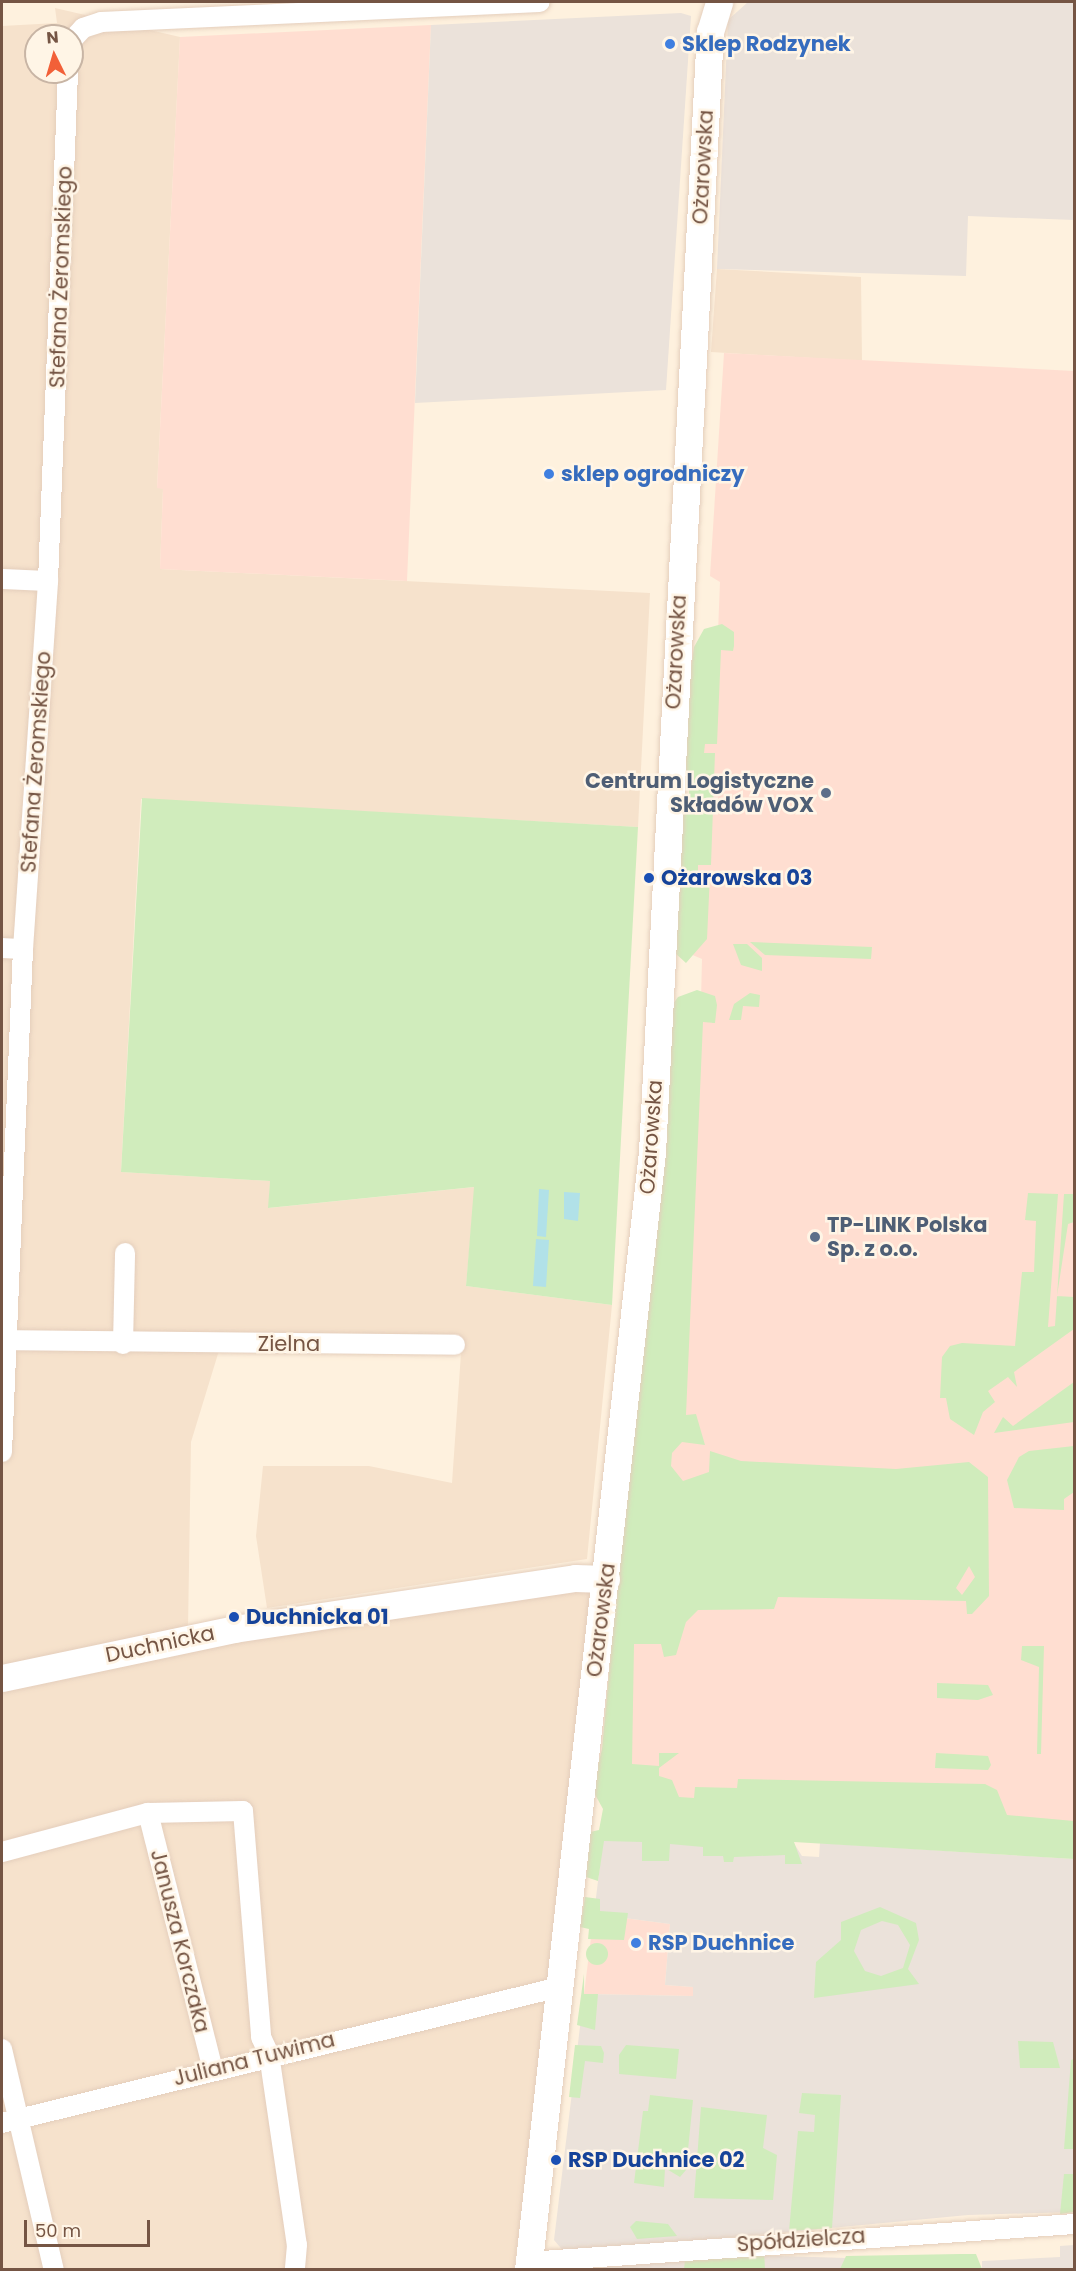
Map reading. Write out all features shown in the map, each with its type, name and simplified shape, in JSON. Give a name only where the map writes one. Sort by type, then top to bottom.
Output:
[{"type":"main road","name":"Ożarowska","points":[[528,2266],[652,1152],[710,32],[719,2]]},
{"type":"main road","name":"Duchnicka","points":[[2,1678],[234,1629],[575,1578],[606,1579]]},
{"type":"street","points":[[84,28],[101,22],[540,2]]},
{"type":"street","name":"Stefana Żeromskiego","points":[[2,1452],[4,1340],[23,949],[48,581],[68,84]]},
{"type":"street","points":[[2,579],[48,581]]},
{"type":"street","points":[[2,948],[23,949]]},
{"type":"street","points":[[123,1344],[125,1253]]},
{"type":"street","name":"Zielna","points":[[4,1340],[123,1344],[455,1345]]},
{"type":"street","points":[[2,1852],[148,1813],[243,1810],[261,2037],[269,2054],[299,2258],[295,2270]]},
{"type":"street","name":"Janusza Korczaka","points":[[148,1813],[213,2069]]},
{"type":"street","name":"Juliana Tuwima","points":[[10,2121],[269,2054],[560,1987]]},
{"type":"street","points":[[2,2049],[10,2121],[54,2270]]},
{"type":"street","name":"Spółdzielcza","points":[[528,2266],[1074,2224]]},
{"type":"shaded area","points":[[748,2],[1074,2],[1074,220],[968,216],[966,276],[717,269],[728,20]]},
{"type":"shaded area","points":[[55,8],[180,37],[157,487],[163,488],[160,569],[650,593],[638,827],[141,799],[121,1172],[270,1181],[269,1208],[475,1187],[466,1286],[612,1305],[587,1559],[267,1608],[256,1536],[263,1466],[369,1466],[452,1483],[462,1339],[221,1344],[191,1442],[188,1629],[2,1676],[2,26],[24,25],[24,84],[84,84],[84,24],[39,24],[57,23]]},
{"type":"shaded area","points":[[681,13],[691,16],[666,390],[415,403],[431,25]]},
{"type":"shaded area","points":[[431,25],[407,581],[160,569],[163,489],[157,488],[180,37]]},
{"type":"shaded area","points":[[717,269],[861,277],[862,361],[711,352]]},
{"type":"shaded area","points":[[724,353],[1074,371],[1074,1829],[609,1810],[701,1000],[702,959],[688,953],[705,639],[718,632],[720,582],[710,576]]},
{"type":"shaded area","points":[[609,1571],[514,2269],[2,2269],[2,1692],[263,1633]]},
{"type":"shaded area","name":"RSP Duchnice","points":[[604,1832],[793,1842],[802,1856],[819,1857],[820,1843],[1074,1859],[1074,2212],[968,2215],[565,2253],[554,2240],[584,1994],[693,1996],[693,1987],[665,1985],[670,1924],[594,1914]]},
{"type":"shaded area","points":[[594,1914],[670,1924],[665,1985],[693,1987],[693,1996],[584,1994]]},
{"type":"shaded area","points":[[1074,2245],[1074,2269],[982,2269],[982,2261],[1060,2257],[1060,2246]]},
{"type":"shaded area","points":[[747,2255],[846,2258],[846,2270],[603,2270],[604,2265]]},
{"type":"green space","points":[[722,624],[734,632],[734,646],[733,651],[721,650],[717,744],[705,744],[704,753],[715,753],[711,865],[698,865],[698,873],[710,874],[707,939],[686,963],[675,953],[683,800],[689,800],[689,789],[684,789],[687,739],[682,731],[694,647],[704,629]]},
{"type":"green space","points":[[142,798],[638,827],[612,1305],[466,1286],[474,1187],[268,1208],[270,1181],[121,1172]]},
{"type":"green space","points":[[750,942],[872,947],[871,959],[765,955]]},
{"type":"green space","points":[[733,944],[747,944],[762,958],[762,971],[741,965]]},
{"type":"green space","points":[[697,990],[715,996],[717,1005],[715,1023],[703,1022],[686,1415],[696,1414],[705,1445],[682,1442],[672,1453],[671,1466],[683,1481],[709,1472],[710,1451],[741,1461],[896,1469],[969,1462],[988,1477],[989,1596],[972,1614],[967,1614],[966,1601],[778,1597],[774,1609],[698,1610],[686,1622],[676,1655],[664,1657],[661,1644],[634,1644],[632,1764],[659,1766],[659,1753],[679,1753],[659,1768],[659,1776],[672,1780],[679,1797],[694,1798],[695,1787],[737,1788],[738,1779],[985,1784],[997,1790],[1007,1815],[1074,1821],[1074,1859],[794,1842],[802,1864],[785,1864],[785,1855],[734,1857],[733,1862],[724,1862],[723,1856],[703,1856],[703,1847],[670,1844],[669,1861],[642,1861],[642,1842],[604,1841],[598,1881],[586,1877],[590,1832],[599,1830],[603,1809],[592,1789],[602,1749],[670,1008],[678,997]],"holes":[[[969,1566],[975,1577],[962,1595],[956,1588]]]},
{"type":"green space","points":[[750,993],[760,995],[759,1007],[743,1006],[741,1020],[729,1020],[734,1004]]},
{"type":"green space","points":[[1028,1193],[1058,1194],[1048,1327],[1055,1326],[1057,1296],[1074,1297],[1074,1329],[1014,1372],[1017,1387],[1008,1377],[988,1391],[995,1402],[983,1412],[974,1435],[950,1419],[946,1398],[940,1398],[942,1357],[950,1346],[962,1343],[1015,1346],[1022,1272],[1034,1272],[1036,1221],[1025,1220]]},
{"type":"green space","points":[[1064,1194],[1074,1194],[1074,1222],[1068,1224],[1057,1295]]},
{"type":"green space","points":[[1074,1382],[1074,1422],[994,1433],[1003,1417],[1013,1426]]},
{"type":"green space","points":[[1074,1446],[1074,1492],[1064,1499],[1064,1510],[1014,1508],[1007,1480],[1019,1457],[1029,1451]]},
{"type":"green space","points":[[1022,1646],[1044,1646],[1041,1754],[1037,1754],[1039,1667],[1021,1660]]},
{"type":"green space","points":[[937,1683],[988,1685],[993,1695],[978,1700],[937,1698]]},
{"type":"green space","points":[[936,1753],[988,1756],[991,1765],[988,1770],[935,1768]]},
{"type":"green space","points":[[585,1897],[600,1899],[600,1911],[628,1913],[624,1940],[588,1939],[589,1929],[580,1927]]},
{"type":"green space","points":[[880,1907],[916,1923],[919,1940],[908,1969],[919,1984],[814,1998],[816,1962],[841,1940],[841,1922]],"holes":[[[882,1921],[898,1925],[910,1945],[903,1968],[881,1976],[865,1971],[854,1951],[861,1930]]]},
{"type":"green space","points":[[597,1943],[605,1946],[608,1954],[605,1962],[597,1965],[589,1962],[586,1954],[589,1946]]},
{"type":"green space","points":[[584,1974],[584,1994],[598,1994],[595,2030],[577,2025]]},
{"type":"green space","points":[[1018,2041],[1053,2042],[1060,2068],[1020,2068]]},
{"type":"green space","points":[[575,2045],[601,2046],[604,2053],[603,2063],[585,2061],[580,2098],[569,2097]]},
{"type":"green space","points":[[626,2045],[679,2049],[676,2079],[619,2074],[619,2055]]},
{"type":"green space","points":[[1074,2059],[1074,2149],[1064,2149],[1071,2060]]},
{"type":"green space","points":[[802,2093],[841,2095],[832,2228],[789,2231],[798,2131],[814,2132],[815,2115],[799,2113]]},
{"type":"green space","points":[[650,2095],[693,2100],[686,2170],[680,2177],[665,2168],[664,2187],[634,2183],[643,2111],[648,2111]]},
{"type":"green space","points":[[701,2107],[767,2115],[763,2148],[777,2155],[773,2200],[694,2198]]},
{"type":"green space","points":[[1064,2174],[1074,2174],[1074,2212],[1060,2214]]},
{"type":"green space","points":[[636,2221],[668,2224],[677,2236],[637,2239],[630,2227]]},
{"type":"green space","points":[[764,2251],[765,2269],[684,2270],[685,2260]]},
{"type":"green space","points":[[976,2254],[982,2269],[840,2269],[846,2256]]},
{"type":"water","points":[[539,1189],[549,1190],[546,1237],[537,1236]]},
{"type":"water","points":[[564,1192],[580,1193],[578,1221],[564,1219]]},
{"type":"water","points":[[536,1239],[549,1240],[546,1287],[533,1286]]},
{"type":"place","name":"Sklep Rodzynek","points":[[670,44]]},
{"type":"place","name":"sklep ogrodniczy","points":[[549,474]]},
{"type":"place","name":"Centrum Logistyczne Składów VOX","points":[[826,793]]},
{"type":"place","name":"Ożarowska 03","points":[[649,878]]},
{"type":"place","name":"TP-LINK Polska Sp. z o.o.","points":[[815,1237]]},
{"type":"place","name":"Duchnicka 01","points":[[234,1617]]},
{"type":"place","name":"RSP Duchnice","points":[[636,1943]]},
{"type":"place","name":"RSP Duchnice 02","points":[[556,2160]]}]
